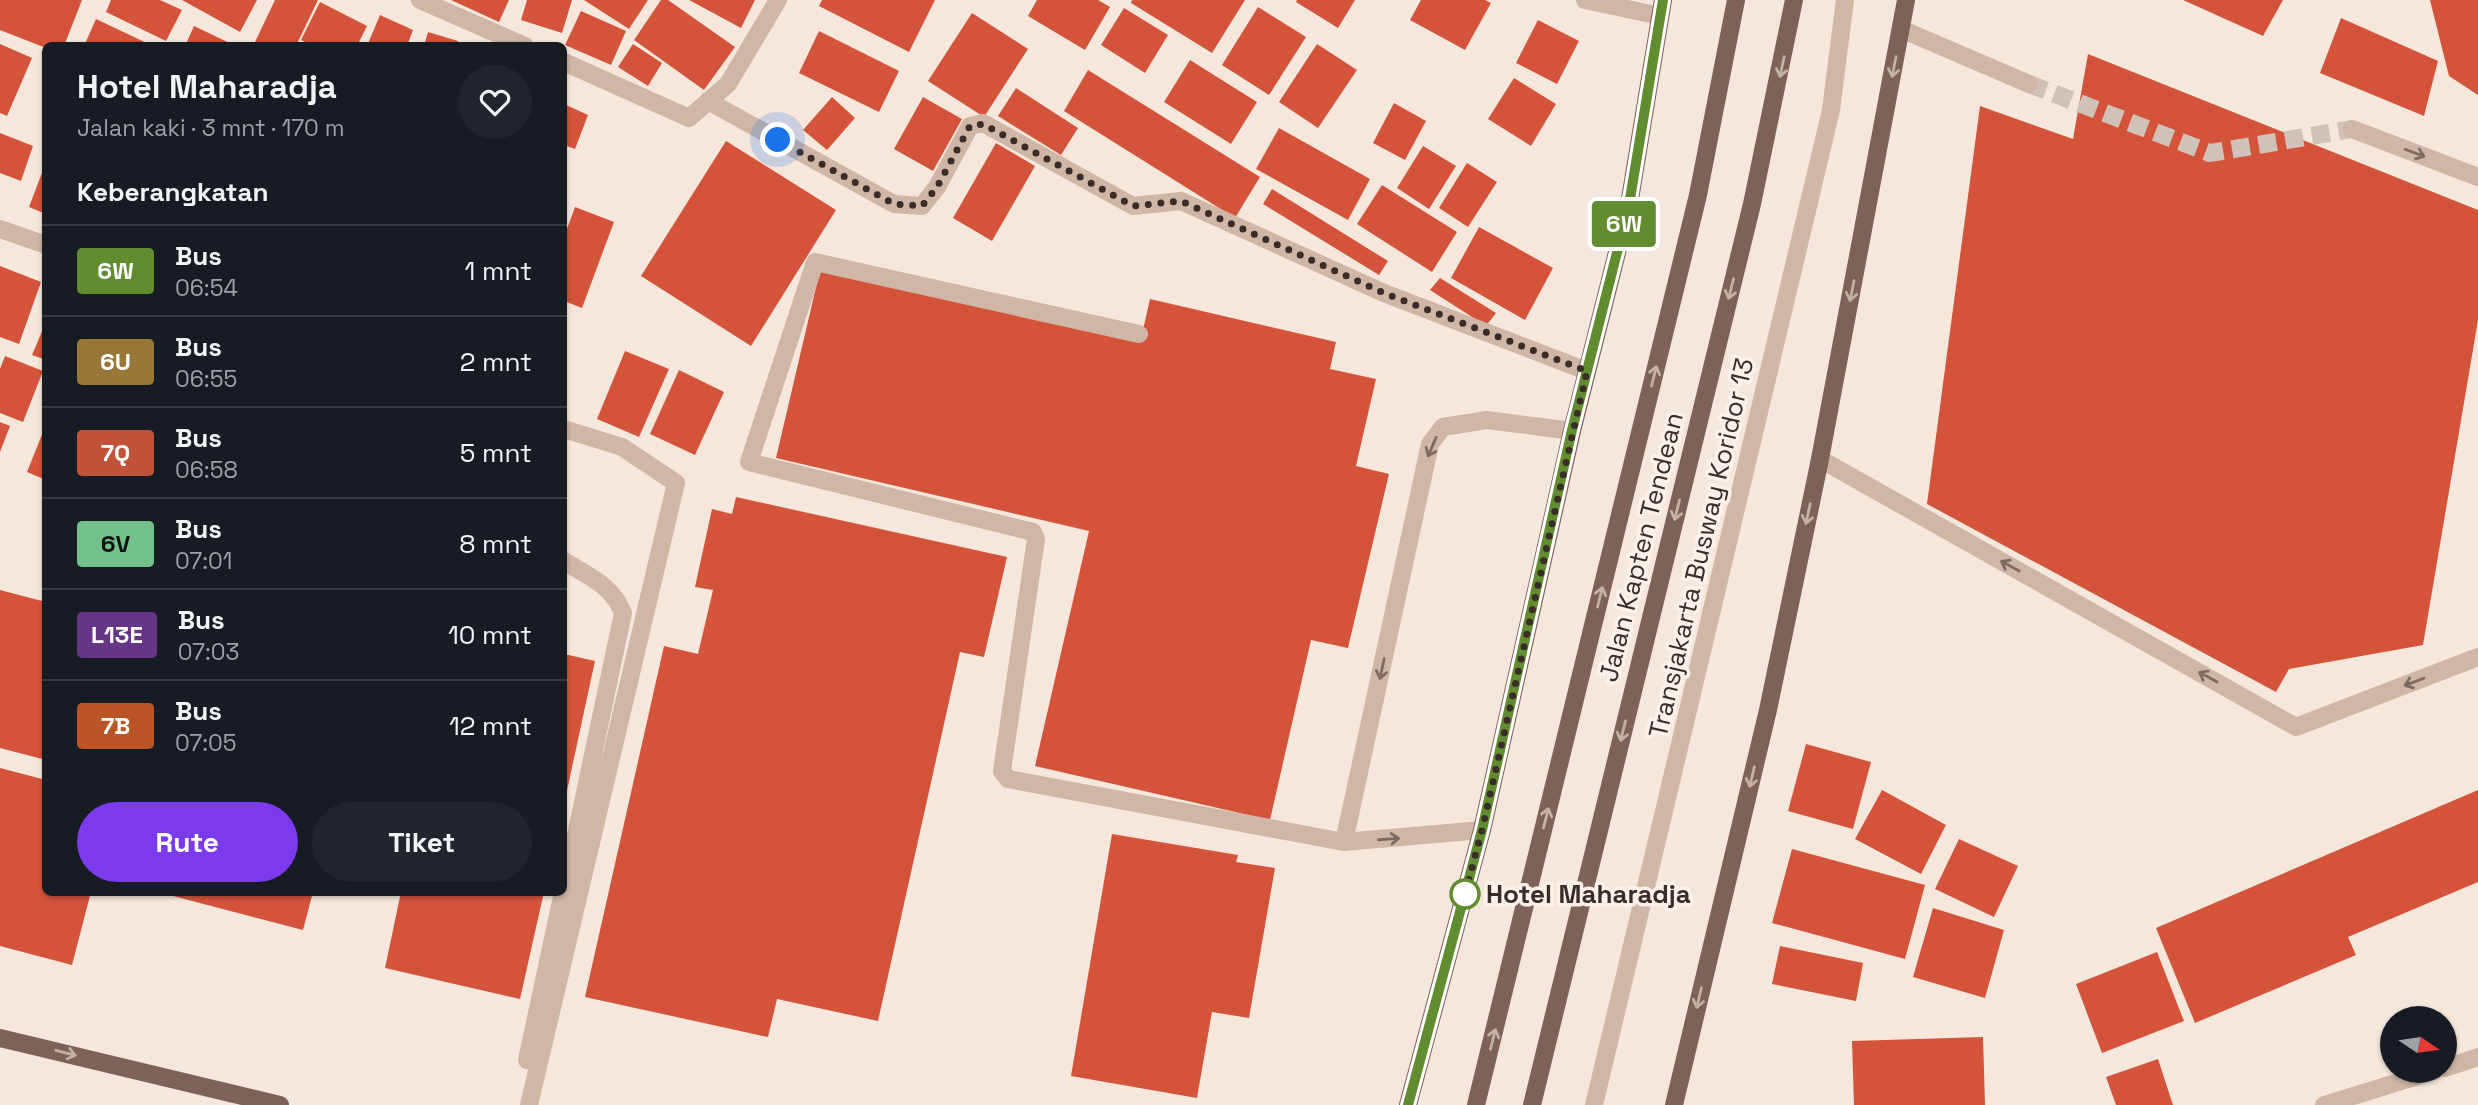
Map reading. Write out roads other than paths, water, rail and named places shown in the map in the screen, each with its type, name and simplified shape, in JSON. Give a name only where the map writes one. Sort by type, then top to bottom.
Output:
[{"type":"main road","name":"Jalan Kapten Tendean","points":[[1476,1105],[1698,195],[1737,0]]},
{"type":"main road","name":"Jalan Kapten Tendean","points":[[1532,1105],[1752,204],[1794,0]]},
{"type":"main road","points":[[1674,1105],[1768,710],[1820,459],[1906,0]]},
{"type":"main road","points":[[1408,1105],[1482,830],[1572,430],[1629,205],[1661,8]]},
{"type":"main road","points":[[0,1038],[281,1105]]},
{"type":"street","points":[[420,0],[516,42]]},
{"type":"street","points":[[567,63],[689,118],[728,83],[778,0]]},
{"type":"street","points":[[1585,0],[1661,8]]},
{"type":"street","name":"Transjakarta Busway Koridor 13","points":[[1594,1105],[1831,110],[1845,0]]},
{"type":"street","points":[[1901,29],[2029,84]]},
{"type":"street","points":[[708,101],[894,204],[922,206],[937,187],[970,126],[983,124],[1133,206],[1181,201],[1384,293],[1587,371]]},
{"type":"street","points":[[2352,129],[2478,177]]},
{"type":"street","points":[[0,229],[42,244]]},
{"type":"street","points":[[1139,334],[815,262],[749,462],[1034,532],[1036,539],[1002,771],[1008,779],[1344,842],[1482,830]]},
{"type":"street","points":[[1344,842],[1430,444],[1443,428],[1487,420],[1572,430]]},
{"type":"street","points":[[529,1105],[676,483],[622,447],[567,430]]},
{"type":"street","points":[[1820,459],[2296,727],[2478,657]]},
{"type":"street","points":[[567,563],[607,586],[618,599],[624,613],[567,874]]},
{"type":"street","points":[[517,1105],[562,896]]},
{"type":"street","points":[[2457,1064],[2478,1057]]},
{"type":"street","points":[[2324,1105],[2395,1083]]},
{"type":"tunnel","points":[[2029,84],[2210,153],[2352,129]]},
{"type":"place","name":"Hotel Maharadja","points":[[1465,894]]}]
